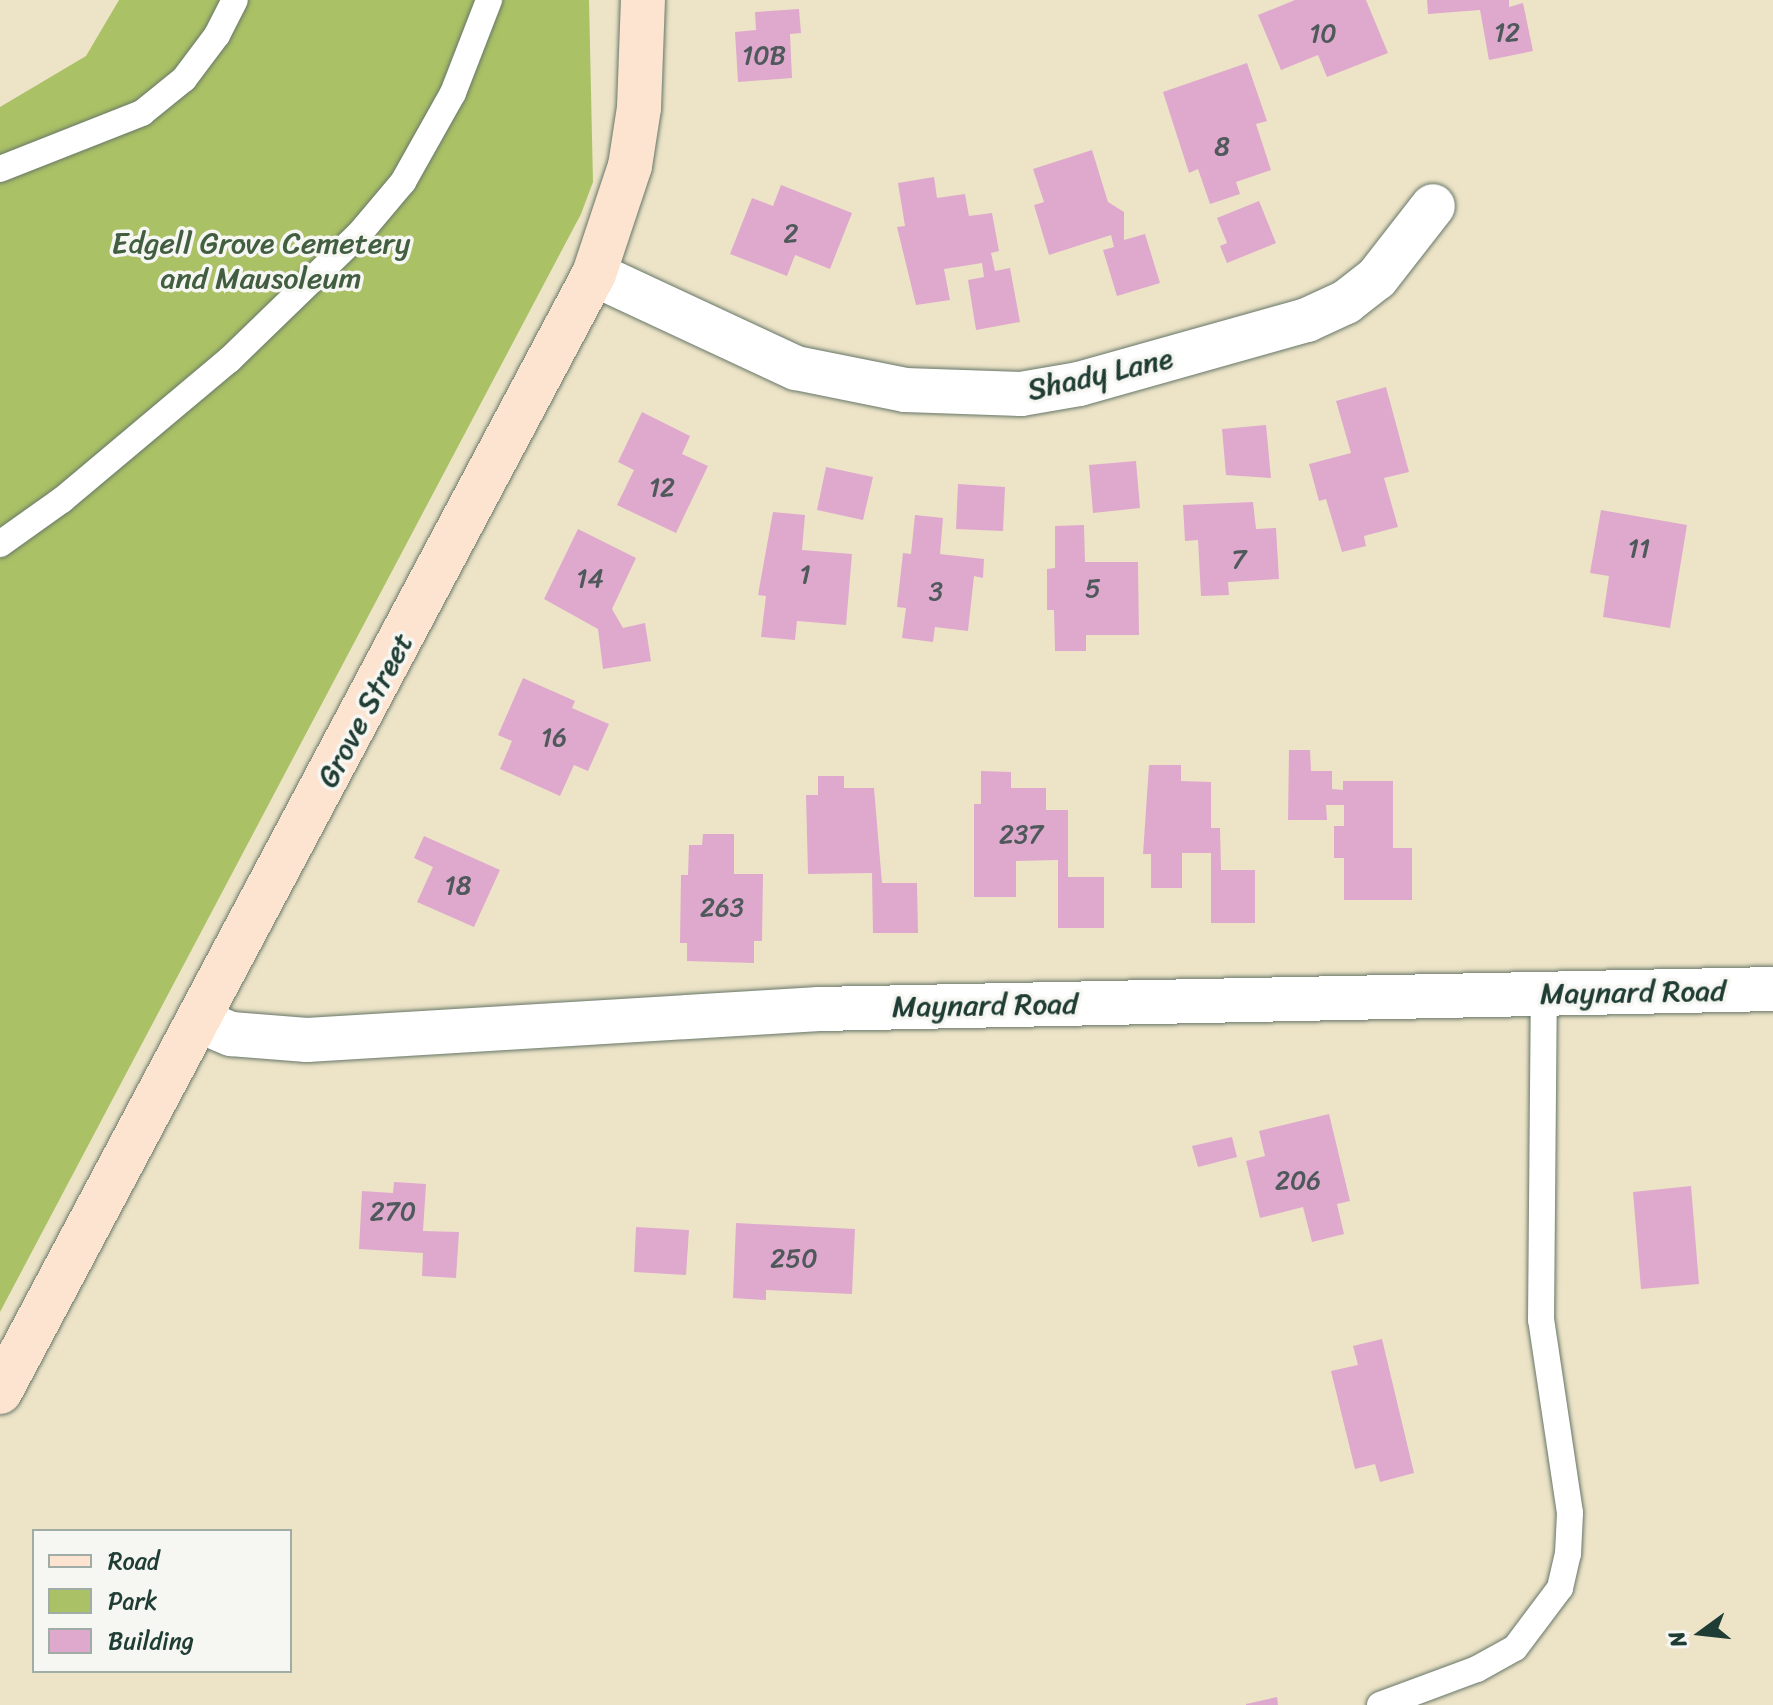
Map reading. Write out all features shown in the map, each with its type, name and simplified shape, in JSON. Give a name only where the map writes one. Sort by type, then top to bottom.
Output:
[{"type":"street","name":"Grove Street","points":[[0,1392],[200,1021],[594,274],[618,214],[630,166],[639,108],[643,0]]},
{"type":"street","name":"Shady Lane","points":[[594,274],[796,368],[905,390],[1021,394],[1079,384],[1307,320],[1346,302],[1377,278],[1433,206]]},
{"type":"street","name":"Maynard Road","points":[[200,1021],[231,1034],[307,1040],[819,1009],[1773,989]]},
{"type":"lane","points":[[0,169],[142,113],[184,79],[217,35],[235,0]]},
{"type":"lane","points":[[0,544],[62,500],[229,360],[360,233],[403,182],[453,93],[489,0]]},
{"type":"lane","points":[[1380,1705],[1477,1669],[1515,1648],[1560,1588],[1568,1554],[1570,1513],[1541,1320],[1544,995]]},
{"type":"green space","name":"Edgell Grove Cemetery and Mausoleum","points":[[119,0],[589,0],[593,182],[581,214],[0,1312],[0,107],[86,56]]},
{"type":"building","points":[[1295,0],[1366,0],[1388,53],[1327,77],[1318,55],[1281,70],[1258,15]]},
{"type":"building","points":[[1427,0],[1509,0],[1509,7],[1523,3],[1533,51],[1489,60],[1480,10],[1428,14]]},
{"type":"building","points":[[799,9],[801,33],[790,34],[792,78],[738,82],[735,32],[756,30],[755,12]]},
{"type":"building","points":[[1247,63],[1267,121],[1256,124],[1271,170],[1236,182],[1240,194],[1210,204],[1198,169],[1189,173],[1163,92]]},
{"type":"building","points":[[1092,150],[1108,202],[1124,212],[1124,240],[1145,234],[1160,283],[1117,296],[1103,250],[1114,247],[1111,235],[1049,255],[1034,205],[1044,202],[1033,169]]},
{"type":"building","points":[[934,177],[937,198],[965,194],[969,216],[992,213],[999,251],[991,253],[995,271],[1010,268],[1020,322],[976,330],[968,280],[984,277],[982,263],[944,269],[950,300],[916,305],[897,227],[905,226],[898,183]]},
{"type":"building","points":[[781,185],[852,213],[830,269],[795,255],[787,276],[730,254],[752,198],[773,206]]},
{"type":"building","points":[[1259,201],[1276,243],[1227,263],[1220,246],[1227,243],[1217,218]]},
{"type":"building","points":[[1386,387],[1409,472],[1384,478],[1398,527],[1364,536],[1366,546],[1342,552],[1326,499],[1319,501],[1309,464],[1351,453],[1336,401]]},
{"type":"building","points":[[642,412],[690,436],[682,454],[708,466],[676,533],[617,505],[634,470],[618,462]]},
{"type":"building","points":[[1266,425],[1271,478],[1226,475],[1222,429]]},
{"type":"building","points":[[1136,461],[1140,508],[1093,513],[1089,465]]},
{"type":"building","points":[[826,467],[873,477],[863,520],[817,510]]},
{"type":"building","points":[[958,484],[1005,487],[1003,531],[956,529]]},
{"type":"building","points":[[1253,502],[1256,529],[1276,528],[1279,579],[1228,582],[1229,595],[1201,596],[1198,540],[1185,541],[1183,505]]},
{"type":"building","points":[[1601,510],[1687,525],[1670,628],[1603,617],[1609,576],[1590,573]]},
{"type":"building","points":[[773,512],[805,515],[802,550],[852,554],[846,625],[797,621],[795,640],[761,637],[766,596],[758,595]]},
{"type":"building","points":[[915,515],[943,518],[940,554],[984,559],[983,578],[974,576],[968,631],[935,627],[933,642],[902,638],[906,608],[897,607],[903,553],[911,554]]},
{"type":"building","points":[[1084,525],[1085,562],[1138,562],[1139,635],[1086,635],[1086,651],[1055,651],[1054,610],[1047,610],[1047,569],[1055,568],[1055,526]]},
{"type":"building","points":[[578,529],[636,558],[612,609],[623,628],[645,623],[651,661],[603,669],[598,629],[544,599]]},
{"type":"building","points":[[523,678],[575,701],[572,708],[609,724],[588,771],[574,765],[560,796],[500,769],[512,741],[498,735]]},
{"type":"building","points":[[1289,750],[1310,750],[1311,771],[1332,771],[1332,789],[1343,790],[1343,781],[1393,781],[1393,848],[1412,848],[1412,900],[1344,900],[1344,858],[1334,858],[1334,826],[1344,826],[1344,805],[1326,805],[1327,820],[1288,820]]},
{"type":"building","points":[[1149,765],[1181,765],[1181,781],[1211,782],[1211,828],[1220,828],[1221,870],[1255,870],[1255,923],[1211,923],[1211,853],[1182,853],[1182,888],[1151,888],[1151,854],[1143,854]]},
{"type":"building","points":[[981,771],[1011,772],[1011,788],[1046,788],[1046,810],[1068,810],[1068,877],[1104,877],[1104,928],[1058,928],[1058,860],[1016,861],[1016,897],[974,897],[974,804],[981,804]]},
{"type":"building","points":[[818,776],[844,776],[844,788],[874,788],[882,883],[917,883],[918,933],[873,933],[872,873],[808,874],[806,795],[818,795]]},
{"type":"building","points":[[703,834],[734,834],[734,874],[763,874],[762,941],[754,941],[754,963],[687,961],[687,943],[680,943],[681,875],[688,875],[689,845],[702,845]]},
{"type":"building","points":[[424,836],[500,870],[474,927],[417,902],[433,867],[414,858]]},
{"type":"building","points":[[1329,1114],[1350,1201],[1337,1204],[1344,1234],[1312,1242],[1303,1207],[1260,1218],[1246,1161],[1265,1156],[1259,1131]]},
{"type":"building","points":[[1232,1137],[1237,1157],[1198,1167],[1192,1146]]},
{"type":"building","points":[[394,1182],[426,1184],[423,1231],[459,1232],[456,1278],[422,1276],[423,1253],[359,1249],[362,1191],[393,1193]]},
{"type":"building","points":[[1691,1186],[1699,1284],[1641,1289],[1633,1192]]},
{"type":"building","points":[[736,1223],[855,1229],[852,1294],[766,1290],[766,1300],[733,1298]]},
{"type":"building","points":[[636,1227],[689,1230],[686,1275],[634,1272]]},
{"type":"building","points":[[1382,1339],[1414,1473],[1380,1482],[1375,1464],[1355,1469],[1331,1371],[1358,1365],[1353,1346]]},
{"type":"building","points":[[1277,1697],[1278,1705],[1246,1705],[1246,1704]]}]
